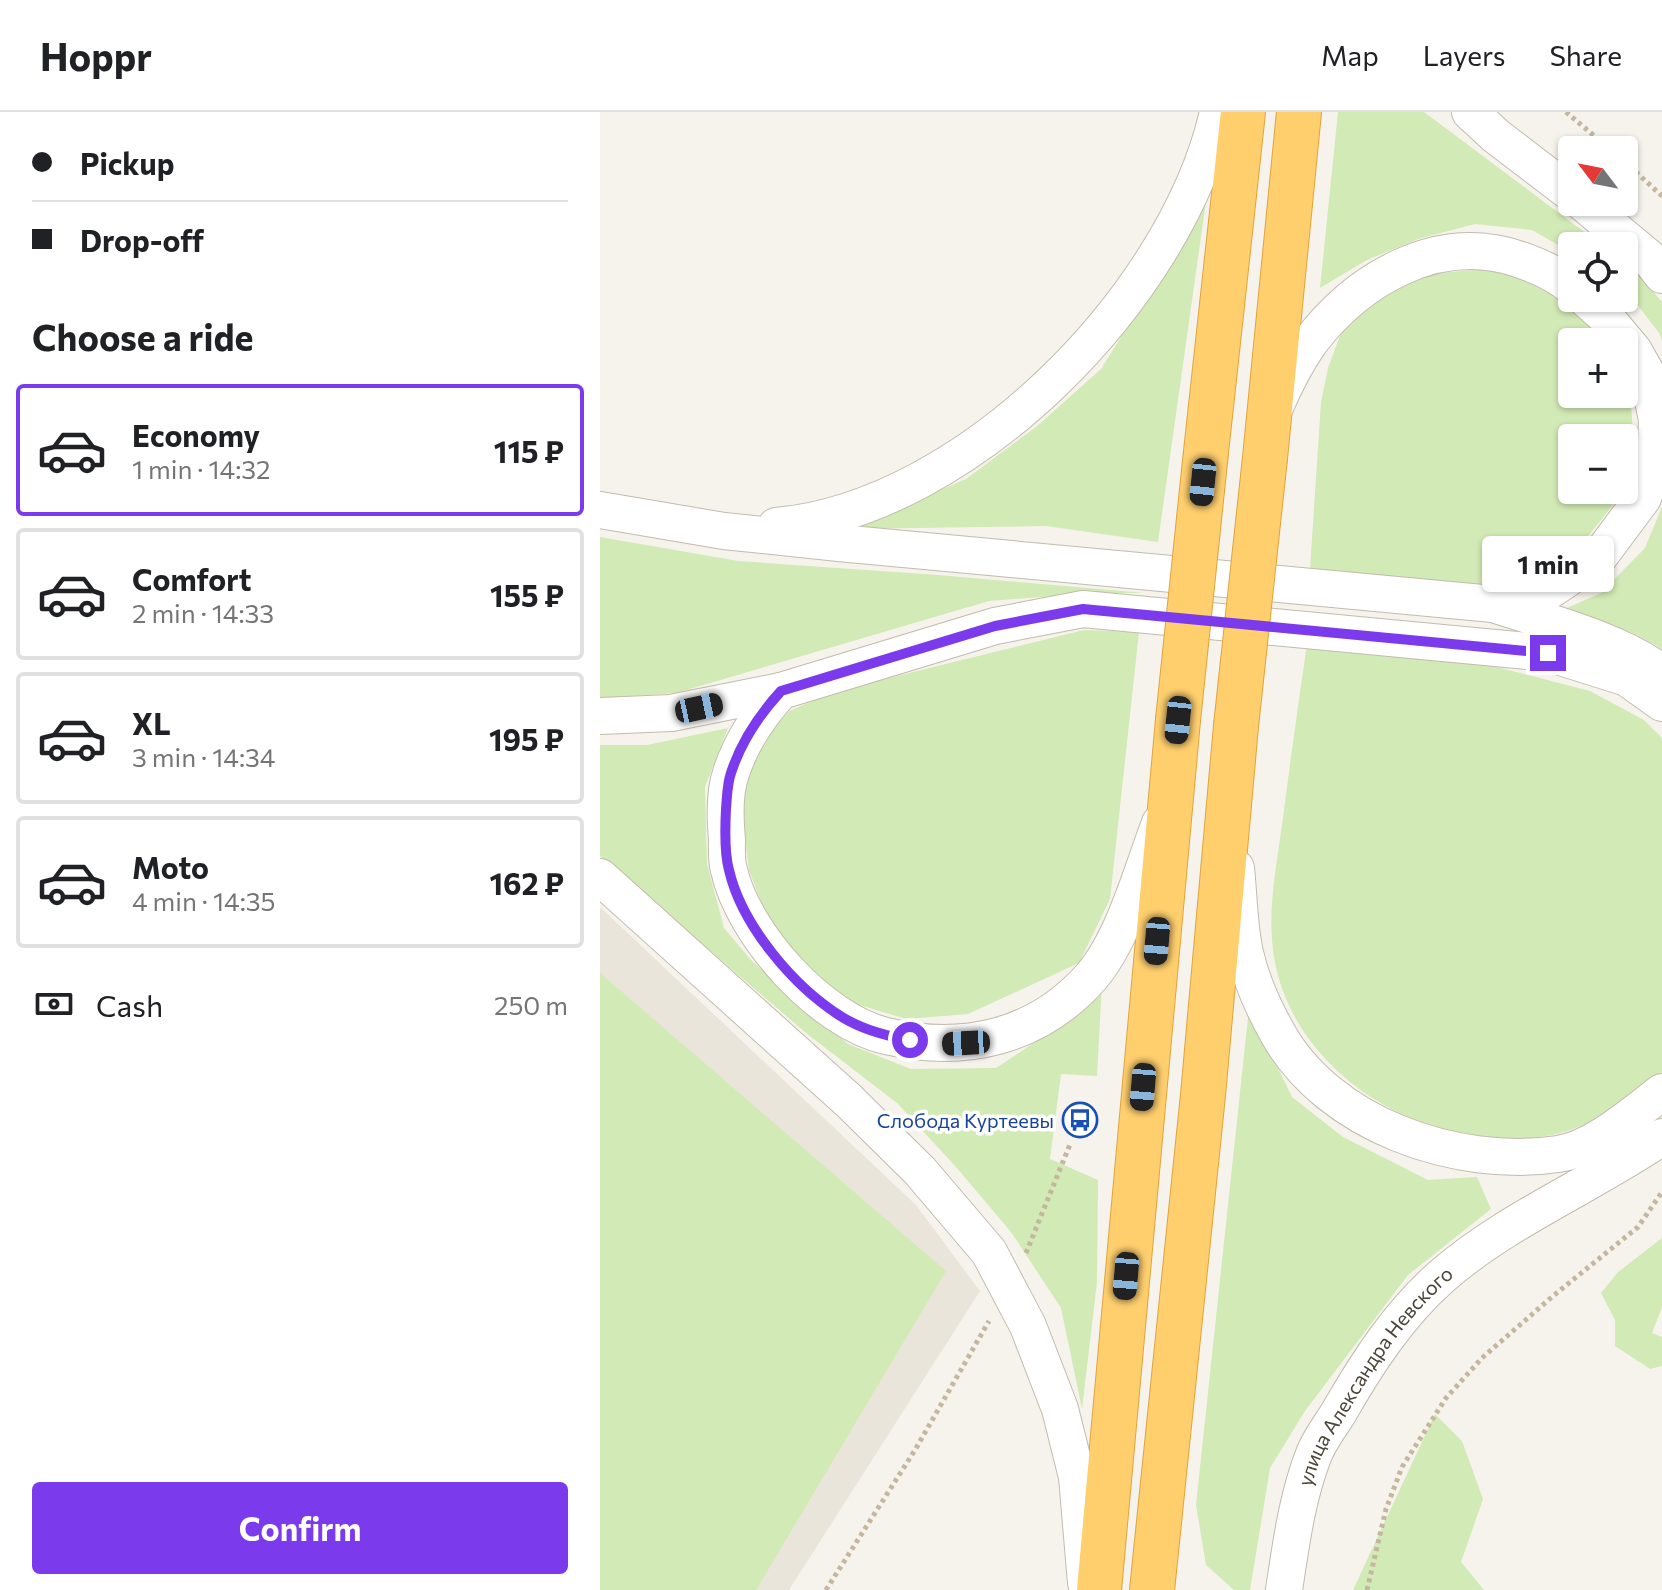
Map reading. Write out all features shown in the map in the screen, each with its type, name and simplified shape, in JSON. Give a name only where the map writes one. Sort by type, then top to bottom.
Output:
[{"type":"highway","points":[[1099,1590],[1178,720],[1243,112]]},
{"type":"highway","points":[[1152,1590],[1203,1095],[1228,799],[1299,112]]},
{"type":"street","points":[[724,531],[789,525],[840,513],[882,498],[937,470],[999,429],[1074,362],[1108,324],[1181,213],[1213,135],[1218,112]]},
{"type":"street","points":[[1470,112],[1558,183]]},
{"type":"street","points":[[1599,216],[1648,257],[1662,275]]},
{"type":"street","points":[[1267,440],[1290,375],[1310,343],[1331,318],[1367,285],[1400,266],[1460,251],[1498,253],[1533,264],[1558,279]]},
{"type":"street","points":[[1493,604],[1552,589],[1599,557],[1643,498],[1655,463],[1657,420],[1648,376],[1634,351],[1601,312]]},
{"type":"street","points":[[600,510],[724,531],[1493,604],[1582,634],[1646,661],[1662,674]]},
{"type":"street","points":[[600,716],[671,713],[781,691],[995,626],[1083,609],[1548,653],[1627,678],[1662,703]]},
{"type":"street","points":[[781,691],[760,715],[730,776],[725,822],[729,870],[744,909],[768,949],[793,977],[841,1016],[883,1036],[937,1044],[987,1040],[1029,1026],[1061,1004],[1090,978],[1112,949],[1171,795]]},
{"type":"street","points":[[1228,799],[1245,954],[1260,997],[1278,1034],[1302,1069],[1329,1095],[1365,1119],[1393,1131],[1438,1146],[1498,1156],[1560,1154],[1606,1134],[1662,1093]]},
{"type":"street","points":[[600,877],[848,1100],[920,1171],[989,1252],[1028,1326],[1060,1409],[1077,1477],[1086,1590]]},
{"type":"street","points":[[1538,1211],[1662,1093]]},
{"type":"street","points":[[1538,1211],[1620,1166],[1662,1137]]},
{"type":"street","name":"улица Александра Невского","points":[[1284,1590],[1295,1517],[1315,1452],[1372,1357],[1405,1315],[1442,1276],[1538,1211]]},
{"type":"path","points":[[1566,112],[1594,136]]},
{"type":"path","points":[[1638,174],[1662,196]]},
{"type":"path","points":[[826,1590],[915,1450],[1008,1288],[1026,1255],[1071,1142]]},
{"type":"path","points":[[1367,1590],[1386,1509],[1402,1467],[1446,1398],[1482,1358],[1638,1227],[1662,1192]]},
{"type":"shaded area","points":[[600,907],[916,1205],[980,1291],[789,1590],[600,1590]]},
{"type":"green space","points":[[1338,112],[1424,112],[1558,212],[1558,216],[1563,216],[1584,232],[1558,232],[1558,245],[1532,230],[1475,224],[1418,239],[1367,260],[1320,288]]},
{"type":"green space","points":[[1206,201],[1158,542],[1046,526],[848,529],[966,479],[1036,427],[1101,369]]},
{"type":"green space","points":[[1500,268],[1558,298],[1558,312],[1582,312],[1589,316],[1595,328],[1558,328],[1558,408],[1631,408],[1632,424],[1558,424],[1558,504],[1613,504],[1578,549],[1536,578],[1489,589],[1310,569],[1321,402],[1328,368],[1341,333],[1371,297],[1426,274]]},
{"type":"green space","points":[[1638,274],[1662,302],[1662,340],[1638,305]]},
{"type":"green space","points":[[1662,507],[1662,649],[1613,625],[1560,611],[1601,593],[1645,548]]},
{"type":"green space","points":[[600,537],[738,561],[1145,593],[1097,593],[989,601],[676,693],[600,698]]},
{"type":"green space","points":[[1084,630],[1139,632],[1110,899],[1079,963],[968,1014],[906,1019],[843,1000],[800,962],[767,918],[749,870],[741,807],[755,756],[783,714],[832,692]]},
{"type":"green space","points":[[1307,644],[1497,667],[1590,691],[1644,720],[1662,738],[1662,1072],[1622,1103],[1578,1127],[1546,1136],[1499,1139],[1453,1132],[1408,1117],[1366,1094],[1330,1064],[1301,1028],[1281,986],[1271,926],[1274,882]]},
{"type":"green space","points":[[728,728],[705,787],[707,864],[724,928],[751,960],[848,1044],[911,1069],[996,1068],[1052,1031],[1102,982],[1097,1076],[1061,1074],[1050,1159],[1098,1180],[1097,1282],[1082,1409],[1061,1308],[1011,1232],[956,1167],[897,1103],[806,1033],[600,856],[600,745],[647,745]]},
{"type":"green space","points":[[600,973],[946,1271],[756,1590],[600,1590]]},
{"type":"green space","points":[[1249,1008],[1292,1097],[1343,1137],[1428,1180],[1477,1177],[1491,1209],[1408,1275],[1305,1411],[1270,1468],[1250,1590],[1234,1590],[1206,1565],[1196,1505]]},
{"type":"green space","points":[[1662,1238],[1662,1307],[1652,1333],[1662,1337],[1662,1366],[1650,1369],[1615,1346],[1615,1320],[1601,1293],[1618,1272]]},
{"type":"green space","points":[[1435,1414],[1462,1441],[1483,1499],[1461,1562],[1484,1590],[1353,1590]]},
{"type":"place","name":"Слобода Куртеевы","points":[[1080,1120]]},
{"type":"route","points":[[910,1040],[883,1036],[841,1016],[793,977],[768,949],[744,909],[729,870],[725,822],[730,776],[745,740],[760,715],[781,691],[995,626],[1083,609],[1548,653]]}]
